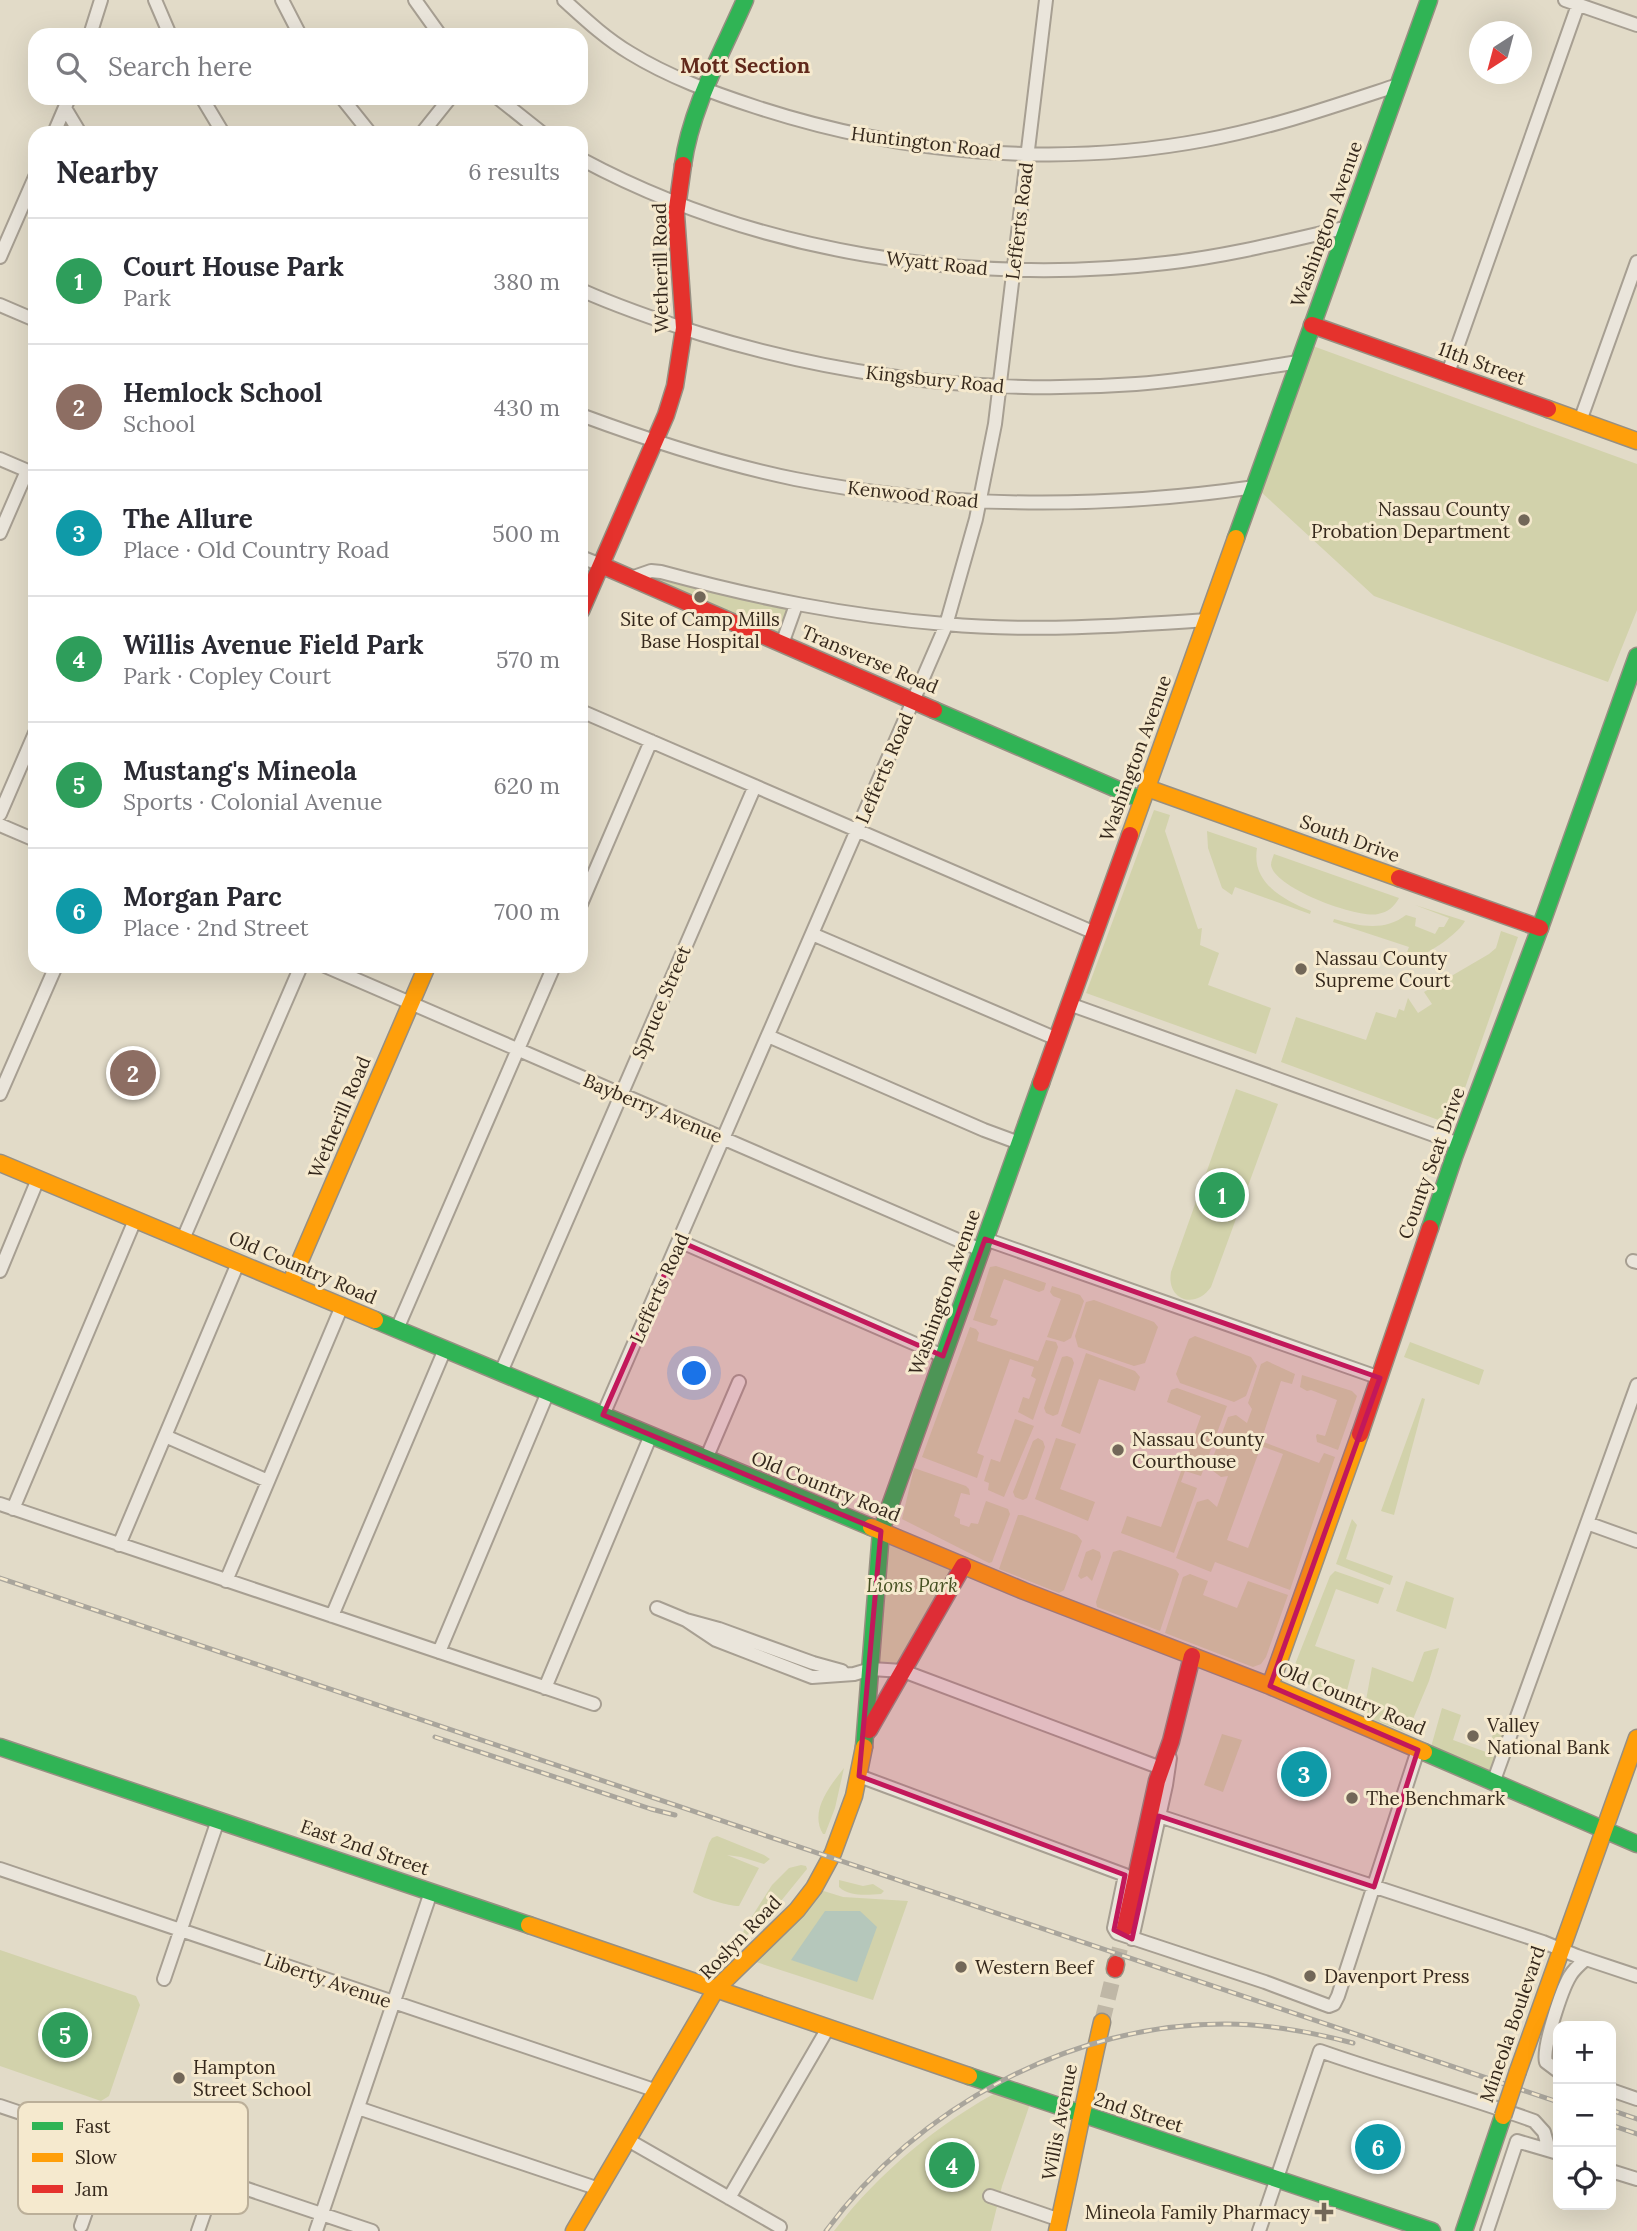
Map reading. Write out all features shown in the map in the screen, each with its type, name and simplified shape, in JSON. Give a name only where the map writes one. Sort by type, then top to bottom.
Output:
[{"type":"main road","name":"Wetherill Road","points":[[588,595],[666,415],[675,386],[684,328],[676,215],[680,203],[681,176],[693,123],[745,0]]},
{"type":"main road","name":"Washington Avenue","points":[[881,1531],[1429,0]]},
{"type":"main road","name":"11th Street","points":[[1312,325],[1637,441]]},
{"type":"main road","name":"Transverse Road","points":[[601,565],[913,701],[1144,794]]},
{"type":"main road","name":"County Seat Drive","points":[[1270,1686],[1460,1144],[1637,656]]},
{"type":"main road","name":"South Drive","points":[[1144,794],[1540,928]]},
{"type":"main road","name":"Wetherill Road","points":[[290,1284],[425,973]]},
{"type":"main road","name":"Old Country Road","points":[[0,1163],[963,1566],[1270,1686],[1637,1844]]},
{"type":"main road","name":"Roslyn Road","points":[[574,2231],[716,1989],[797,1910],[829,1863],[842,1832],[859,1776],[866,1735],[881,1531]]},
{"type":"main road","name":"Roslyn Road","points":[[866,1735],[963,1566]]},
{"type":"main road","points":[[1129,1933],[1161,1768],[1171,1741],[1192,1656]]},
{"type":"main road","name":"Mineola Boulevard","points":[[1464,2231],[1560,1949],[1637,1738]]},
{"type":"main road","name":"East 2nd Street","points":[[0,1749],[716,1989]]},
{"type":"main road","name":"2nd Street","points":[[716,1989],[1080,2115],[1432,2231]]},
{"type":"main road","name":"Willis Avenue","points":[[1058,2225],[1102,2022]]},
{"type":"street","points":[[92,28],[100,0]]},
{"type":"street","points":[[155,0],[167,28]]},
{"type":"street","points":[[282,0],[296,28]]},
{"type":"street","points":[[415,0],[435,28]]},
{"type":"street","name":"Huntington Road","points":[[564,0],[598,31],[629,52],[665,72],[707,89],[788,117],[853,134],[943,148],[1027,154],[1122,151],[1203,141],[1298,118],[1398,85]]},
{"type":"street","name":"Lefferts Road","points":[[603,1415],[946,625],[976,519],[988,463],[1046,0]]},
{"type":"street","points":[[1566,0],[1637,25]]},
{"type":"street","points":[[1448,373],[1578,5]]},
{"type":"street","points":[[57,126],[66,105]]},
{"type":"street","points":[[68,105],[77,126]]},
{"type":"street","points":[[206,105],[219,126]]},
{"type":"street","points":[[348,105],[364,126]]},
{"type":"street","points":[[428,126],[444,105]]},
{"type":"street","points":[[507,105],[533,126]]},
{"type":"street","name":"Wyatt Road","points":[[588,163],[614,177],[751,228],[828,248],[923,263],[1013,270],[1097,269],[1166,264],[1259,248],[1348,227]]},
{"type":"street","points":[[0,257],[28,193]]},
{"type":"street","points":[[1580,421],[1637,262]]},
{"type":"street","name":"Kingsbury Road","points":[[588,293],[751,349],[833,367],[928,381],[1064,387],[1137,384],[1299,362]]},
{"type":"street","points":[[0,305],[28,317]]},
{"type":"street","name":"Kenwood Road","points":[[588,417],[703,457],[794,479],[883,493],[1037,503],[1123,501],[1255,486]]},
{"type":"street","points":[[0,459],[28,471]]},
{"type":"street","points":[[0,533],[28,478]]},
{"type":"street","name":"Transverse Road","points":[[588,560],[601,565]]},
{"type":"street","points":[[631,578],[652,571],[661,572],[737,593],[796,605],[946,625],[1072,627],[1207,620]]},
{"type":"street","points":[[782,644],[796,605]]},
{"type":"street","points":[[588,714],[1095,933]]},
{"type":"street","points":[[588,888],[651,741]]},
{"type":"street","points":[[0,814],[28,749]]},
{"type":"street","name":"Spruce Street","points":[[501,1372],[755,786]]},
{"type":"street","points":[[0,825],[28,837]]},
{"type":"street","points":[[812,934],[1057,1039]]},
{"type":"street","points":[[0,1094],[53,973]]},
{"type":"street","points":[[183,1240],[298,973]]},
{"type":"street","name":"Bayberry Avenue","points":[[341,973],[724,1139],[983,1245],[1380,1378]]},
{"type":"street","points":[[397,1329],[551,973]]},
{"type":"street","points":[[1069,1004],[1460,1144]]},
{"type":"street","points":[[768,1036],[971,1125],[1019,1143]]},
{"type":"street","points":[[0,1271],[38,1179]]},
{"type":"street","points":[[13,1509],[135,1220]]},
{"type":"street","points":[[679,1241],[943,1356]]},
{"type":"street","points":[[119,1545],[238,1263]]},
{"type":"street","points":[[226,1581],[342,1306]]},
{"type":"street","points":[[332,1616],[445,1349]]},
{"type":"street","points":[[706,1459],[739,1382]]},
{"type":"street","points":[[1493,1783],[1637,1385]]},
{"type":"street","points":[[439,1652],[548,1392]]},
{"type":"street","points":[[545,1688],[651,1435]]},
{"type":"street","points":[[165,1436],[268,1481]]},
{"type":"street","points":[[0,1504],[594,1704]]},
{"type":"street","points":[[1587,1523],[1637,1541]]},
{"type":"street","points":[[657,1608],[813,1663],[854,1674],[871,1669],[903,1671],[1161,1768]]},
{"type":"street","points":[[1129,1933],[1170,1766],[1171,1741]]},
{"type":"street","points":[[859,1776],[1125,1875],[1114,1930],[1119,1934],[1129,1933],[1332,2005],[1338,1996],[1418,1750]]},
{"type":"street","points":[[1159,1816],[1637,1976]]},
{"type":"street","points":[[164,1979],[218,1820]]},
{"type":"street","name":"Liberty Avenue","points":[[0,1869],[657,2091]]},
{"type":"street","points":[[316,2231],[431,1892]]},
{"type":"street","points":[[1554,2021],[1569,1978],[1586,1959]]},
{"type":"street","points":[[1553,2025],[1545,2049],[1546,2062],[1553,2067]]},
{"type":"street","points":[[729,2198],[828,2028]]},
{"type":"street","points":[[1259,2231],[1320,2050],[1395,2077],[1426,2084],[1530,2119],[1537,2122],[1553,2149]]},
{"type":"street","points":[[1616,2092],[1637,2099]]},
{"type":"street","points":[[358,2108],[599,2189]]},
{"type":"street","points":[[1,2110],[18,2115]]},
{"type":"street","points":[[628,2140],[780,2227]]},
{"type":"street","points":[[1487,2231],[1517,2141],[1553,2151]]},
{"type":"street","points":[[1616,2173],[1637,2179]]},
{"type":"street","points":[[248,2190],[372,2231]]},
{"type":"street","points":[[990,2196],[1058,2225]]},
{"type":"street","points":[[81,2226],[85,2214]]},
{"type":"street","points":[[198,2231],[204,2214]]},
{"type":"highlighted area","points":[[985,1239],[1380,1378],[1270,1686],[1418,1750],[1374,1887],[1159,1816],[1132,1939],[1114,1930],[1125,1875],[859,1776],[881,1531],[603,1415],[679,1241],[943,1356]]},
{"type":"green space","points":[[1310,345],[1637,464],[1637,610],[1608,682],[1374,596],[1260,491]]},
{"type":"green space","points":[[641,574],[796,605],[782,644]]},
{"type":"green space","points":[[1154,810],[1170,815],[1165,831],[1198,929],[1202,928],[1200,945],[1219,953],[1208,985],[1271,1008],[1256,1054],[1086,993]]},
{"type":"green space","points":[[1207,831],[1257,848],[1256,860],[1264,880],[1280,895],[1311,911],[1310,914],[1235,887],[1232,895],[1222,888],[1208,848]]},
{"type":"green space","points":[[1274,854],[1399,898],[1390,909],[1378,914],[1353,912],[1336,907],[1286,883],[1271,865]]},
{"type":"green space","points":[[1415,905],[1465,921],[1444,942],[1415,956],[1406,955],[1409,947],[1333,922],[1334,919],[1380,926],[1406,915],[1416,918],[1415,926],[1435,934],[1439,927],[1444,927],[1449,918]]},
{"type":"green space","points":[[1501,931],[1518,937],[1452,1125],[1281,1062],[1296,1017],[1366,1040],[1376,1012],[1396,1018],[1399,1009],[1404,1011],[1408,998],[1418,1013],[1432,1004],[1424,992],[1489,954],[1496,948]]},
{"type":"green space","points":[[1236,1089],[1278,1104],[1211,1287],[1197,1298],[1183,1299],[1173,1289],[1171,1272]]},
{"type":"green space","points":[[996,1266],[1046,1283],[1044,1290],[1039,1292],[1004,1279],[990,1317],[998,1320],[996,1325],[992,1326],[973,1320],[990,1267]]},
{"type":"green space","points":[[1052,1286],[1080,1295],[1084,1301],[1071,1338],[1064,1342],[1047,1337],[1061,1299],[1050,1292]]},
{"type":"green space","points":[[1094,1300],[1154,1322],[1158,1327],[1145,1363],[1134,1366],[1078,1347],[1075,1336],[1086,1302]]},
{"type":"green space","points":[[970,1327],[979,1333],[977,1341],[1038,1361],[1046,1340],[1056,1342],[1058,1347],[1033,1420],[1018,1412],[1023,1397],[1029,1399],[1036,1379],[1031,1376],[1034,1367],[1010,1359],[977,1453],[984,1456],[977,1478],[922,1457]]},
{"type":"green space","points":[[1195,1336],[1251,1357],[1257,1366],[1246,1396],[1234,1402],[1180,1383],[1176,1374],[1189,1339]]},
{"type":"green space","points":[[1410,1342],[1484,1370],[1479,1385],[1404,1357]]},
{"type":"green space","points":[[1086,1353],[1135,1371],[1140,1377],[1135,1391],[1099,1379],[1080,1434],[1061,1426]]},
{"type":"green space","points":[[1062,1357],[1072,1358],[1074,1363],[1058,1414],[1053,1416],[1046,1413],[1044,1408]]},
{"type":"green space","points":[[1267,1361],[1295,1374],[1292,1384],[1281,1381],[1261,1441],[1319,1463],[1324,1453],[1335,1457],[1290,1590],[1215,1562],[1211,1572],[1176,1558],[1197,1502],[1208,1499],[1217,1507],[1228,1476],[1221,1477],[1209,1468],[1228,1417],[1236,1415],[1247,1423],[1252,1409],[1248,1403],[1261,1364]],"holes":[[[1261,1446],[1283,1454],[1248,1548],[1227,1540]]]},
{"type":"green space","points":[[1302,1375],[1352,1391],[1357,1396],[1338,1450],[1317,1442],[1316,1436],[1325,1436],[1337,1400],[1300,1387]]},
{"type":"green space","points":[[1177,1388],[1227,1406],[1201,1476],[1185,1471],[1181,1482],[1197,1488],[1174,1553],[1121,1533],[1127,1516],[1161,1527],[1201,1416],[1167,1402],[1171,1390]]},
{"type":"green space","points":[[1422,1398],[1425,1399],[1394,1515],[1381,1511]]},
{"type":"green space","points":[[1015,1419],[1034,1426],[1004,1497],[988,1490],[989,1483],[984,1481],[991,1459],[1000,1462]]},
{"type":"green space","points":[[1038,1438],[1043,1441],[1045,1447],[1027,1498],[1023,1500],[1015,1497],[1013,1492],[1033,1441]]},
{"type":"green space","points":[[1056,1438],[1076,1444],[1060,1489],[1095,1502],[1088,1521],[1035,1499]]},
{"type":"green space","points":[[914,1468],[969,1489],[970,1495],[961,1493],[954,1516],[960,1519],[960,1524],[969,1527],[971,1523],[978,1524],[986,1501],[1008,1509],[1010,1514],[992,1562],[989,1563],[902,1519]]},
{"type":"green space","points":[[1018,1515],[1077,1535],[1082,1541],[1064,1590],[1059,1593],[999,1569]]},
{"type":"green space","points":[[1352,1519],[1357,1525],[1346,1559],[1393,1576],[1390,1585],[1336,1564]]},
{"type":"green space","name":"Lions Park","points":[[881,1531],[963,1566],[903,1671],[871,1669]]},
{"type":"green space","points":[[1093,1549],[1100,1552],[1101,1557],[1092,1581],[1087,1576],[1081,1579],[1078,1576],[1086,1552]]},
{"type":"green space","points":[[1120,1550],[1176,1570],[1179,1574],[1160,1631],[1097,1607],[1096,1602],[1113,1552]]},
{"type":"green space","points":[[1335,1571],[1384,1588],[1378,1604],[1336,1589],[1315,1646],[1355,1660],[1345,1698],[1290,1677],[1330,1576]]},
{"type":"green space","points":[[1190,1574],[1208,1581],[1203,1595],[1237,1608],[1248,1581],[1288,1595],[1266,1657],[1261,1664],[1253,1667],[1165,1633],[1183,1577]]},
{"type":"green space","points":[[1406,1581],[1454,1598],[1446,1629],[1396,1611]]},
{"type":"green space","points":[[1439,1648],[1429,1681],[1408,1731],[1369,1718],[1365,1706],[1372,1667],[1413,1682],[1424,1652]]},
{"type":"green space","points":[[1442,1708],[1461,1715],[1453,1740],[1486,1752],[1494,1732],[1510,1737],[1493,1783],[1429,1754]]},
{"type":"green space","points":[[1222,1734],[1242,1740],[1223,1792],[1204,1785]]},
{"type":"green space","points":[[844,1768],[835,1808],[823,1834],[818,1817],[820,1808]]},
{"type":"green space","points":[[717,1836],[770,1859],[764,1864],[727,1855],[759,1868],[739,1906],[715,1901],[693,1892],[709,1843]]},
{"type":"green space","points":[[801,1865],[807,1869],[781,1901],[737,1945],[772,1885],[789,1868]]},
{"type":"green space","points":[[839,1880],[863,1886],[873,1884],[884,1891],[881,1894],[853,1894],[839,1887]]},
{"type":"green space","points":[[814,1888],[843,1897],[908,1901],[873,2000],[747,1959]]},
{"type":"green space","points":[[0,1950],[136,1996],[140,2005],[109,2096],[101,2101],[0,2066]]},
{"type":"green space","points":[[1004,2088],[1032,2098],[1002,2186],[991,2231],[834,2231],[871,2188],[911,2150],[956,2117]]},
{"type":"shaded area","points":[[825,1911],[860,1911],[877,1927],[857,1982],[791,1960]]},
{"type":"tunnel","points":[[1116,1964],[1125,1928]]},
{"type":"tunnel","points":[[1102,2022],[1115,1969]]},
{"type":"railway","points":[[0,1578],[1553,2100]]},
{"type":"railway","points":[[435,1737],[675,1815]]},
{"type":"railway","points":[[826,2231],[863,2186],[905,2146],[952,2111],[1002,2081],[1056,2056],[1112,2038],[1169,2028],[1227,2024],[1290,2029],[1353,2043]]},
{"type":"railway","points":[[1616,2112],[1637,2119]]},
{"type":"railway","points":[[1616,2127],[1637,2134]]},
{"type":"traffic: fast","points":[[683,165],[700,101],[745,0]]},
{"type":"traffic: fast","points":[[1236,538],[1429,0]]},
{"type":"traffic: fast","points":[[1430,1228],[1637,656]]},
{"type":"traffic: fast","points":[[934,710],[1142,800]]},
{"type":"traffic: fast","points":[[864,1747],[881,1531],[1041,1083]]},
{"type":"traffic: fast","points":[[375,1320],[871,1527]]},
{"type":"traffic: fast","points":[[0,1747],[529,1925]]},
{"type":"traffic: fast","points":[[1424,1752],[1637,1844]]},
{"type":"traffic: fast","points":[[969,2076],[1432,2231]]},
{"type":"traffic: fast","points":[[1464,2231],[1503,2116]]},
{"type":"traffic: slow","points":[[1548,409],[1637,441]]},
{"type":"traffic: slow","points":[[1130,835],[1236,538]]},
{"type":"traffic: slow","points":[[1147,788],[1399,878]]},
{"type":"traffic: slow","points":[[290,1284],[424,973]]},
{"type":"traffic: slow","points":[[0,1163],[375,1320]]},
{"type":"traffic: slow","points":[[1270,1686],[1360,1434]]},
{"type":"traffic: slow","points":[[871,1527],[1024,1591],[1270,1686],[1424,1752]]},
{"type":"traffic: slow","points":[[1518,2071],[1637,1738]]},
{"type":"traffic: slow","points":[[574,2231],[716,1989],[797,1910],[814,1888],[833,1853],[854,1796],[864,1747]]},
{"type":"traffic: slow","points":[[529,1925],[969,2076]]},
{"type":"traffic: slow","points":[[1057,2231],[1102,2022]]},
{"type":"traffic: slow","points":[[1503,2116],[1518,2071]]},
{"type":"traffic: jam","points":[[588,595],[666,415],[675,386],[684,328],[676,215],[683,165]]},
{"type":"traffic: jam","points":[[1312,325],[1548,409]]},
{"type":"traffic: jam","points":[[601,565],[934,710]]},
{"type":"traffic: jam","points":[[1041,1083],[1130,835]]},
{"type":"traffic: jam","points":[[1399,878],[1540,928]]},
{"type":"traffic: jam","points":[[1360,1434],[1430,1228]]},
{"type":"traffic: jam","points":[[869,1730],[963,1566]]},
{"type":"traffic: jam","points":[[1125,1928],[1157,1781],[1171,1741],[1192,1656]]},
{"type":"traffic: jam","points":[[1115,1969],[1116,1964]]},
{"type":"place","name":"Nassau County Probation Department","points":[[1524,520]]},
{"type":"place","name":"Site of Camp Mills Base Hospital","points":[[700,597]]},
{"type":"place","name":"Nassau County Supreme Court","points":[[1301,969]]},
{"type":"place","name":"Hemlock School","points":[[133,1073]]},
{"type":"place","name":"Court House Park","points":[[1222,1195]]},
{"type":"place","name":"Nassau County Courthouse","points":[[1118,1450]]},
{"type":"place","name":"Valley National Bank","points":[[1473,1736]]},
{"type":"place","name":"The Allure","points":[[1304,1774]]},
{"type":"place","name":"The Benchmark","points":[[1352,1798]]},
{"type":"place","name":"Western Beef","points":[[961,1967]]},
{"type":"place","name":"Davenport Press","points":[[1310,1976]]},
{"type":"place","name":"Mustang's Mineola","points":[[65,2035]]},
{"type":"place","name":"Hampton Street School","points":[[179,2078]]},
{"type":"place","name":"Morgan Parc","points":[[1378,2147]]},
{"type":"place","name":"Willis Avenue Field Park","points":[[952,2165]]},
{"type":"place","name":"Mineola Family Pharmacy","points":[[1324,2212]]},
{"type":"district","name":"Mott Section","points":[[745,65]]}]
